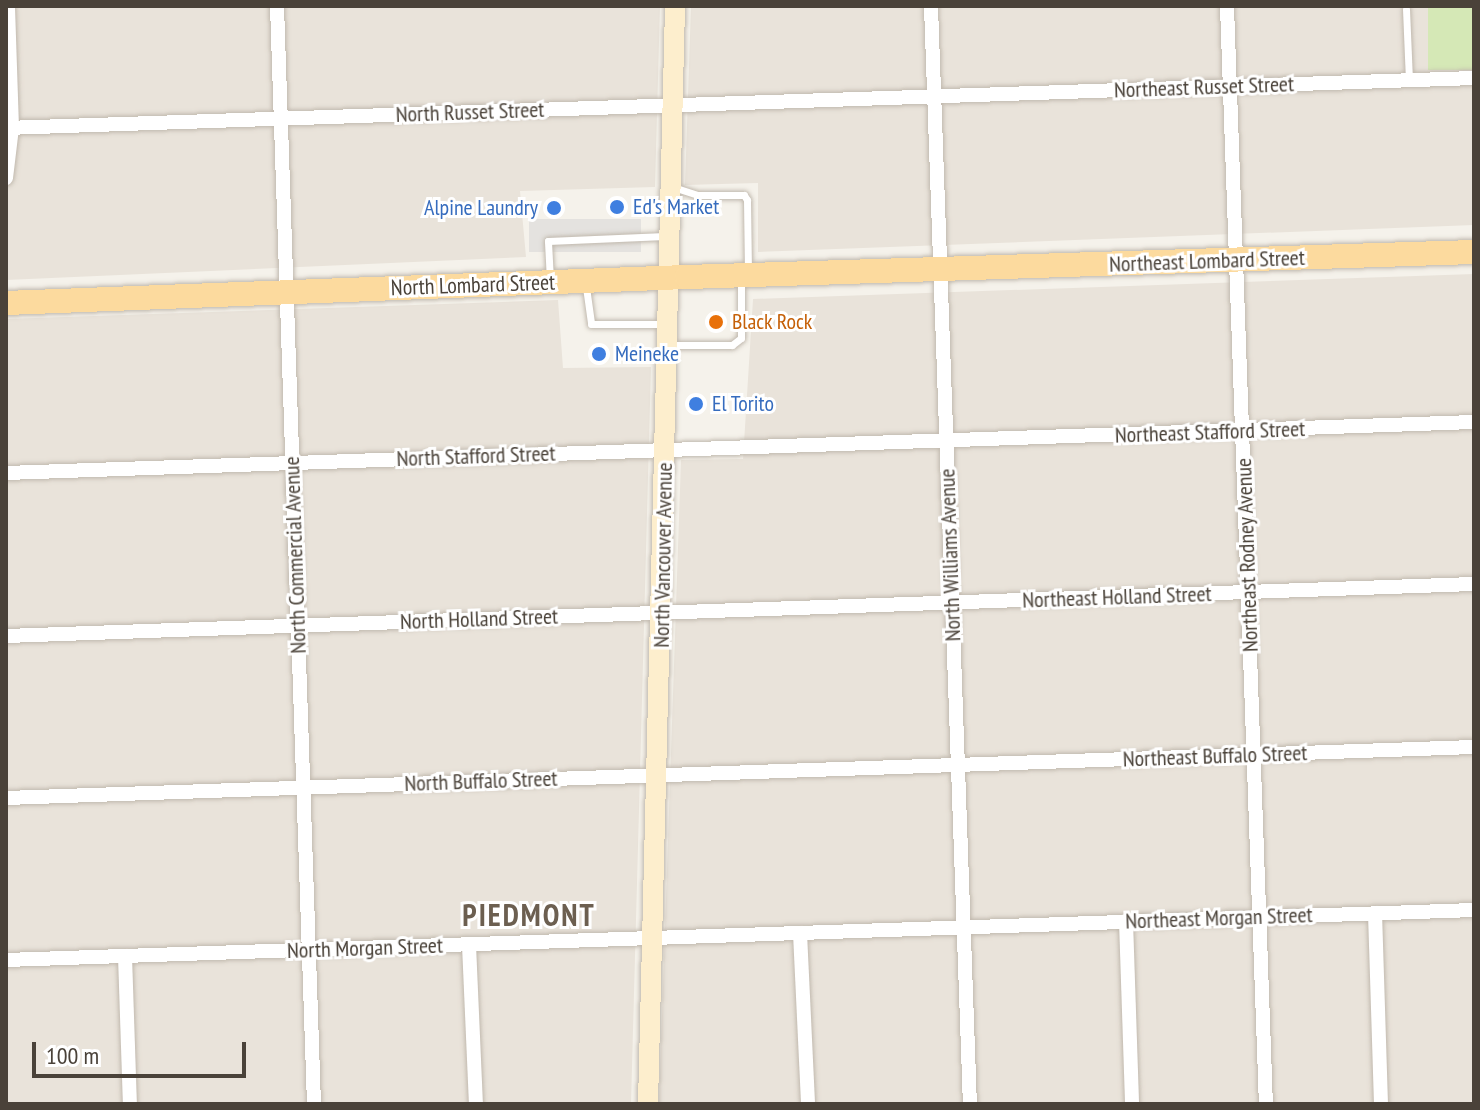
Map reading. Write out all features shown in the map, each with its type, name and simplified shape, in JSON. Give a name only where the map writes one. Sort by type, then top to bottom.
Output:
[{"type":"main road","name":"Northeast Lombard Street","points":[[941,270],[1474,252]]},
{"type":"main road","name":"North Lombard Street","points":[[6,303],[941,270]]},
{"type":"street","points":[[6,178],[9,128],[8,6]]},
{"type":"street","name":"North Commercial Avenue","points":[[277,6],[314,1104]]},
{"type":"street","name":"North Vancouver Avenue","points":[[648,1104],[675,6]]},
{"type":"street","name":"North Williams Avenue","points":[[931,6],[970,1104]]},
{"type":"street","name":"Northeast Rodney Avenue","points":[[1227,6],[1266,1104]]},
{"type":"street","name":"Northeast Russet Street","points":[[935,96],[1474,78]]},
{"type":"street","name":"North Russet Street","points":[[9,128],[935,96]]},
{"type":"street","name":"Northeast Stafford Street","points":[[947,441],[1474,422]]},
{"type":"street","name":"North Stafford Street","points":[[6,473],[947,441]]},
{"type":"street","name":"Northeast Holland Street","points":[[952,602],[1474,584]]},
{"type":"street","name":"North Holland Street","points":[[6,636],[952,602]]},
{"type":"street","name":"Northeast Buffalo Street","points":[[957,764],[1474,747]]},
{"type":"street","name":"North Buffalo Street","points":[[6,798],[957,764]]},
{"type":"street","name":"Northeast Morgan Street","points":[[963,928],[1474,910]]},
{"type":"street","points":[[1375,913],[1381,1104]]},
{"type":"street","points":[[1126,921],[1132,1104]]},
{"type":"street","name":"North Morgan Street","points":[[6,960],[963,928]]},
{"type":"street","points":[[800,933],[808,1104]]},
{"type":"street","points":[[469,945],[476,1104]]},
{"type":"street","points":[[125,956],[130,1104]]},
{"type":"lane","points":[[1406,9],[1409,80]]},
{"type":"lane","points":[[585,281],[591,324],[732,345],[741,338],[747,200],[744,195],[698,195],[670,186]]},
{"type":"lane","points":[[550,282],[548,241],[669,236]]},
{"type":"shaded area","points":[[6,6],[660,6],[655,187],[520,191],[526,257],[6,280]]},
{"type":"shaded area","points":[[691,6],[1428,6],[1431,70],[1474,68],[1474,225],[758,252],[758,183],[685,185]]},
{"type":"shaded area","points":[[529,219],[641,219],[641,252],[529,252]]},
{"type":"shaded area","points":[[1474,274],[1474,1104],[659,1104],[681,460],[743,459],[753,299]]},
{"type":"shaded area","points":[[558,300],[563,368],[651,367],[631,1104],[6,1104],[6,319]]},
{"type":"green space","points":[[1428,6],[1474,6],[1474,70],[1428,70]]},
{"type":"place","name":"Ed's Market","points":[[617,207]]},
{"type":"place","name":"Alpine Laundry","points":[[554,208]]},
{"type":"place","name":"Black Rock","points":[[716,322]]},
{"type":"place","name":"Meineke","points":[[599,354]]},
{"type":"place","name":"El Torito","points":[[696,404]]},
{"type":"district","name":"PIEDMONT","points":[[529,915]]}]
